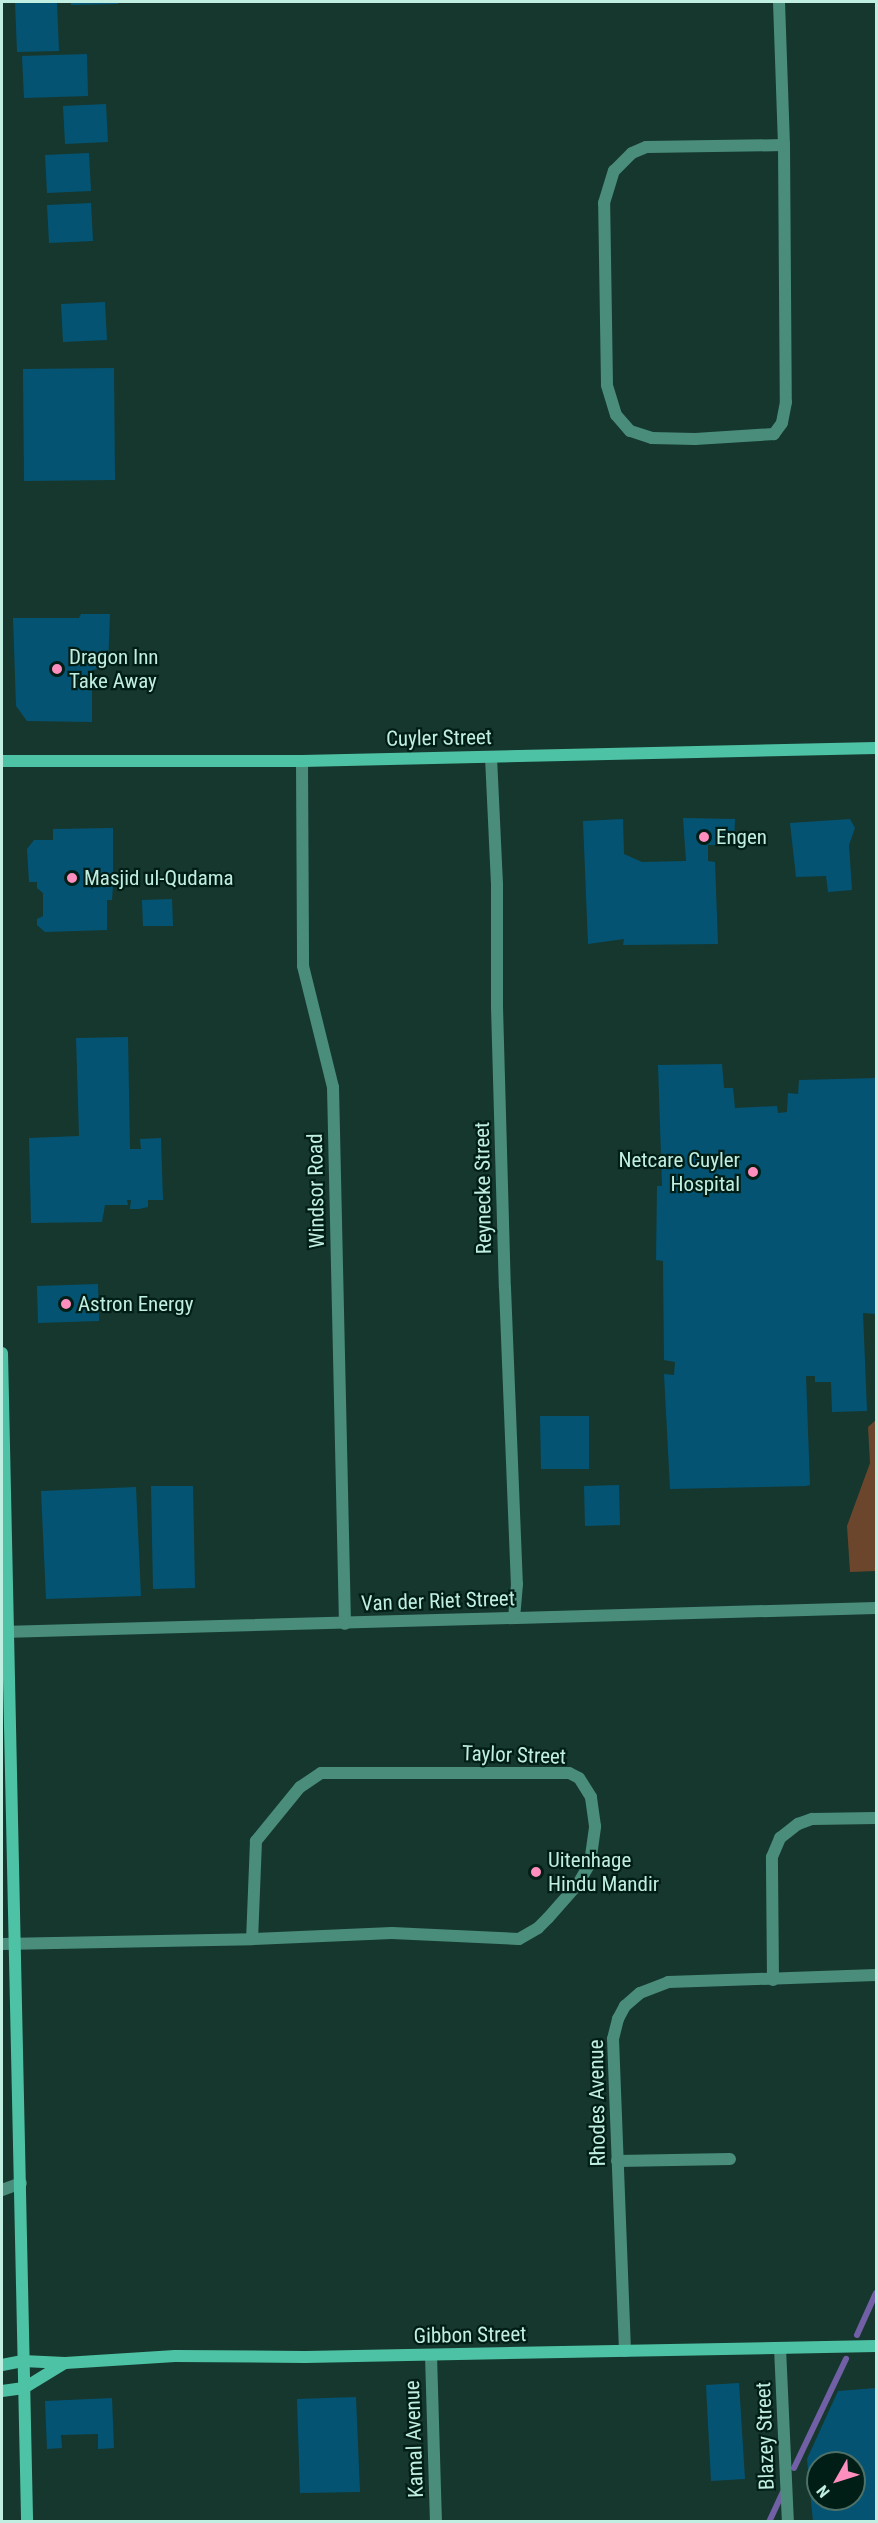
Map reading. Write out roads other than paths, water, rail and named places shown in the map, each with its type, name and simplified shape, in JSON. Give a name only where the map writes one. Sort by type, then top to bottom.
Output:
[{"type":"main road","name":"Cuyler Street","points":[[2,761],[302,761],[876,748]]},
{"type":"main road","points":[[2,1353],[8,1944],[21,2183],[27,2522]]},
{"type":"main road","name":"Gibbon Street","points":[[2,2365],[23,2361],[65,2362],[175,2356],[431,2355],[876,2346]]},
{"type":"main road","name":"Gibbon Street","points":[[24,2388],[65,2362]]},
{"type":"main road","points":[[2,2391],[24,2388]]},
{"type":"street","points":[[779,2],[784,145],[786,402],[782,423],[773,434],[695,440],[652,438],[630,431],[616,415],[607,386],[604,203],[614,171],[632,153],[646,147],[784,145]]},
{"type":"street","name":"Reynecke Street","points":[[491,757],[497,884],[497,1007],[507,1359],[517,1584],[514,1618]]},
{"type":"street","name":"Windsor Road","points":[[302,761],[303,966],[333,1087],[345,1624]]},
{"type":"street","name":"Van der Riet Street","points":[[5,1632],[876,1608]]},
{"type":"street","name":"Taylor Street","points":[[8,1944],[252,1939],[392,1933],[519,1939],[548,1918],[578,1884],[590,1863],[594,1826],[591,1797],[579,1778],[569,1773],[321,1773],[300,1788],[256,1841],[252,1939]]},
{"type":"street","points":[[773,1980],[772,1857],[775,1846],[793,1827],[812,1819],[876,1818]]},
{"type":"street","name":"Rhodes Avenue","points":[[626,2352],[613,2039],[618,2019],[631,1999],[668,1982],[876,1975]]},
{"type":"street","points":[[617,2161],[730,2159]]},
{"type":"street","points":[[2,2190],[21,2183]]},
{"type":"street","name":"Blazey Street","points":[[780,2348],[788,2522]]},
{"type":"street","name":"Kamal Avenue","points":[[431,2355],[436,2522]]},
{"type":"waterway","points":[[857,2335],[876,2293]]},
{"type":"waterway","points":[[794,2468],[846,2359]]},
{"type":"waterway","points":[[769,2522],[783,2492]]},
{"type":"place","name":"Dragon Inn Take Away","points":[[57,669]]},
{"type":"place","name":"Engen","points":[[704,837]]},
{"type":"place","name":"Masjid ul-Qudama","points":[[72,878]]},
{"type":"place","name":"Netcare Cuyler Hospital","points":[[753,1172]]},
{"type":"place","name":"Astron Energy","points":[[66,1304]]},
{"type":"place","name":"Uitenhage Hindu Mandir","points":[[536,1872]]}]
